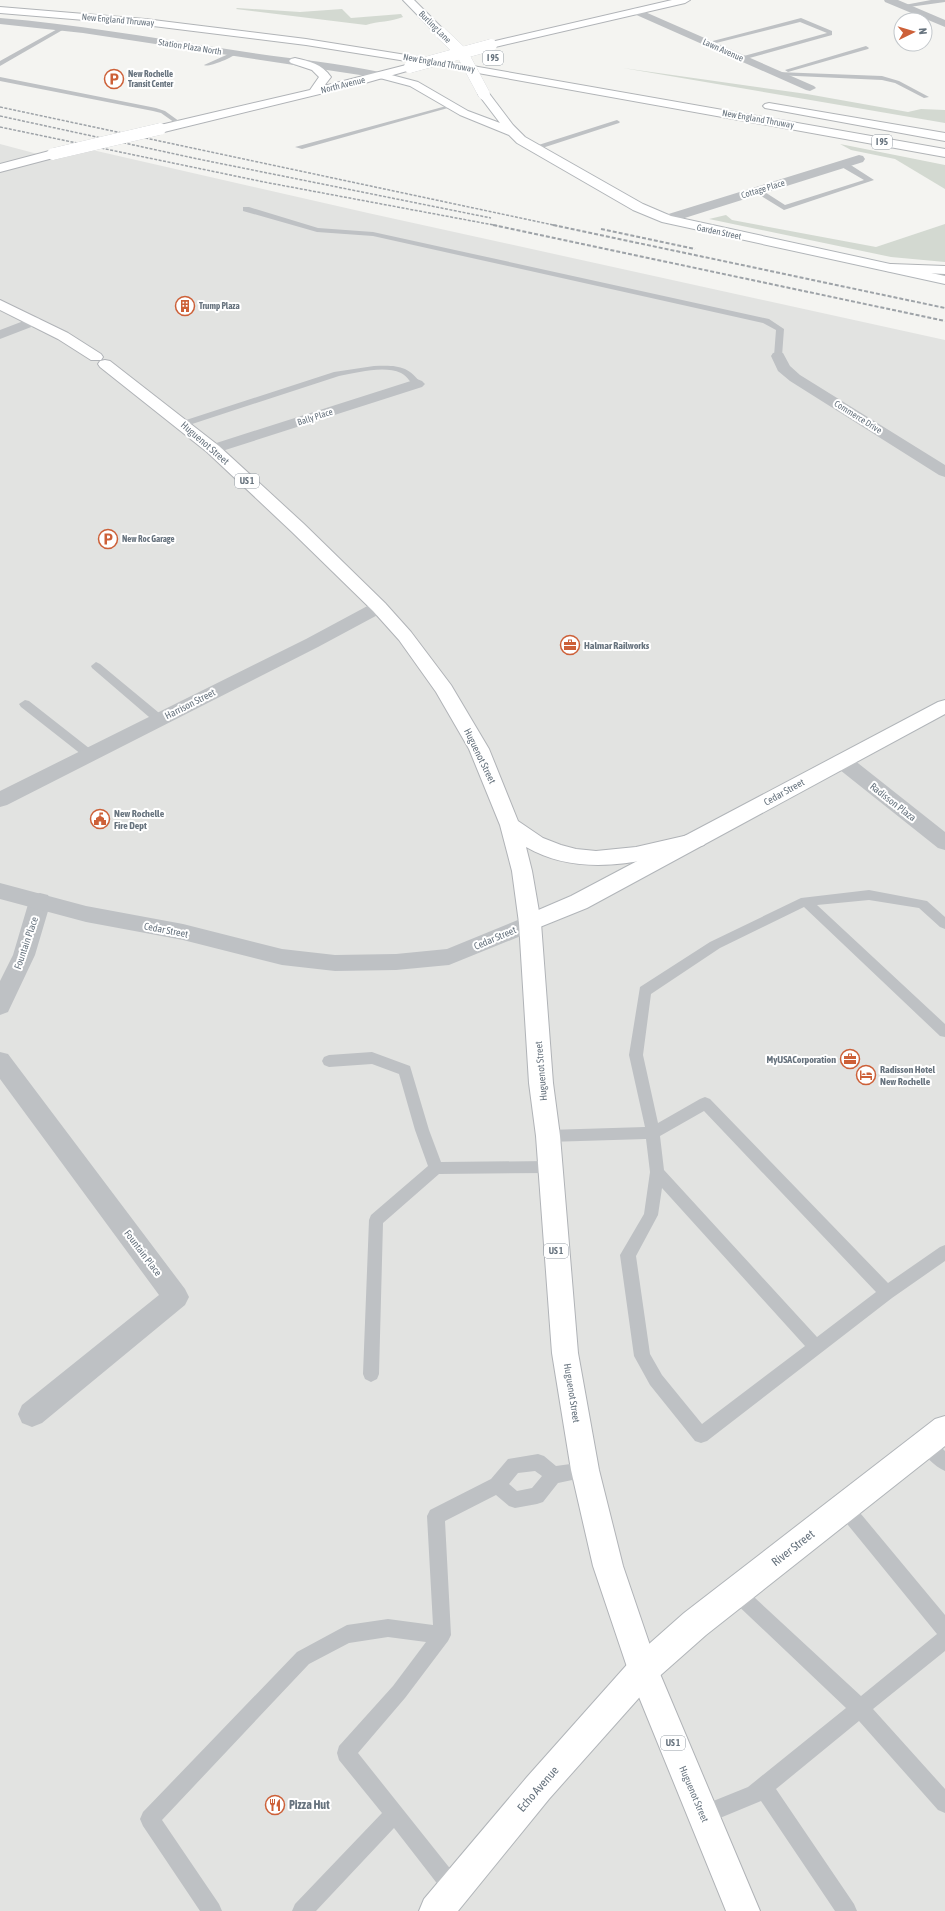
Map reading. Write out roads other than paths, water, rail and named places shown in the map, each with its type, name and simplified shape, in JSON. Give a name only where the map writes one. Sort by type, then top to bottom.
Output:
[{"type":"main road","name":"Burling Lane","points":[[408,0],[462,53]]},
{"type":"main road","name":"North Avenue","points":[[0,168],[380,75],[491,45],[685,0]]},
{"type":"main road","name":"New England Thruway","points":[[0,10],[153,23],[306,42],[436,62],[945,153]]},
{"type":"main road","name":"New England Thruway","points":[[436,48],[489,57]]},
{"type":"main road","name":"Garden Street","points":[[462,53],[484,94],[512,132],[521,140],[632,203],[667,220],[945,280]]},
{"type":"main road","points":[[294,61],[315,67],[322,72],[325,77],[315,91]]},
{"type":"main road","name":"Garden Street","points":[[380,75],[414,84],[452,106],[487,123],[512,132]]},
{"type":"main road","name":"New England Thruway","points":[[756,104],[945,136]]},
{"type":"main road","points":[[820,130],[945,160]]},
{"type":"main road","points":[[891,268],[945,270]]},
{"type":"main road","name":"Huguenot Street","points":[[0,304],[34,321],[101,360],[213,449],[298,528],[379,607],[404,636],[444,689],[479,749],[510,826],[522,872],[530,923],[541,1083],[548,1136],[549,1167],[565,1353],[585,1470],[608,1566],[643,1670],[743,1911]]},
{"type":"main road","name":"Cedar Street","points":[[530,923],[579,902],[945,706]]},
{"type":"main road","points":[[510,826],[535,843],[558,852],[589,859],[620,858],[697,840]]},
{"type":"main road","name":"River Street","points":[[643,1670],[690,1628],[845,1508],[939,1445]]},
{"type":"main road","name":"Echo Avenue","points":[[444,1900],[538,1788],[643,1670]]},
{"type":"street","points":[[889,0],[945,24]]},
{"type":"street","name":"Lawn Avenue","points":[[636,11],[810,88]]},
{"type":"street","name":"Station Plaza North","points":[[0,20],[63,28],[229,56],[294,61],[343,67],[380,75]]},
{"type":"street","name":"Cottage Place","points":[[667,220],[859,159]]},
{"type":"street","points":[[0,335],[34,321]]},
{"type":"street","name":"Commerce Drive","points":[[778,356],[783,368],[795,378],[945,472]]},
{"type":"street","name":"Bally Place","points":[[213,449],[417,384]]},
{"type":"street","name":"Harrison Street","points":[[0,800],[160,720],[379,607]]},
{"type":"street","name":"Radisson Plaza","points":[[842,761],[945,843]]},
{"type":"street","name":"Cedar Street","points":[[5,894],[40,901],[86,914],[183,932],[282,957],[335,963],[396,962],[448,957],[530,923]]},
{"type":"street","name":"Fountain Place","points":[[0,1006],[24,955],[40,901]]},
{"type":"street","name":"Fountain Place","points":[[0,1061],[176,1297],[32,1414]]},
{"type":"lane","points":[[902,6],[944,0]]},
{"type":"lane","points":[[708,43],[801,20],[830,32],[828,35],[742,58]]},
{"type":"lane","points":[[0,64],[63,28]]},
{"type":"lane","points":[[777,74],[866,48]]},
{"type":"lane","points":[[207,65],[215,60],[229,56]]},
{"type":"lane","points":[[218,68],[226,62],[229,56]]},
{"type":"lane","points":[[777,74],[882,78],[897,82],[926,97]]},
{"type":"lane","points":[[0,78],[154,109],[163,112],[180,124]]},
{"type":"lane","points":[[299,147],[452,106]]},
{"type":"lane","points":[[533,148],[617,122]]},
{"type":"lane","points":[[757,191],[784,208],[870,180],[843,164]]},
{"type":"lane","points":[[246,209],[317,230],[373,234],[515,264],[766,321],[780,329],[778,356]]},
{"type":"lane","points":[[183,424],[337,374],[361,370],[392,368],[409,373],[417,384]]},
{"type":"lane","points":[[96,666],[160,720]]},
{"type":"lane","points":[[25,704],[90,755]]},
{"type":"lane","points":[[945,924],[923,904],[869,895],[805,901],[715,945],[645,991],[636,1055],[653,1133],[657,1172],[651,1215],[628,1254],[642,1356],[656,1380],[701,1435],[888,1293],[945,1252]]},
{"type":"lane","points":[[805,901],[945,1032]]},
{"type":"lane","points":[[329,1061],[372,1058],[405,1070],[422,1130],[436,1168]]},
{"type":"lane","points":[[548,1136],[653,1133],[705,1103],[888,1293]]},
{"type":"lane","points":[[371,1374],[376,1220],[436,1168],[549,1167]]},
{"type":"lane","points":[[657,1172],[817,1348]]},
{"type":"lane","points":[[444,1900],[394,1814],[346,1753],[399,1692],[442,1635],[436,1516],[497,1485],[514,1465],[538,1462],[553,1475]]},
{"type":"lane","points":[[497,1485],[515,1500],[537,1496],[553,1475],[585,1470]]},
{"type":"lane","points":[[845,1508],[945,1629]]},
{"type":"lane","points":[[736,1592],[860,1708],[945,1803]]},
{"type":"lane","points":[[212,1911],[150,1819],[303,1658],[347,1634],[388,1628],[442,1635]]},
{"type":"lane","points":[[703,1815],[755,1794],[945,1639]]},
{"type":"lane","points":[[763,1787],[847,1911]]},
{"type":"lane","points":[[302,1911],[394,1814]]},
{"type":"railway","points":[[0,107],[558,226]]},
{"type":"railway","points":[[0,116],[198,159],[491,218]]},
{"type":"railway","points":[[0,127],[264,182],[499,226]]},
{"type":"railway","points":[[493,225],[945,321]]},
{"type":"railway","points":[[553,225],[945,308]]},
{"type":"railway","points":[[601,229],[695,249]]},
{"type":"place","name":"New Rochelle Transit Center","points":[[114,79]]},
{"type":"place","name":"Trump Plaza","points":[[185,306]]},
{"type":"place","name":"New Roc Garage","points":[[108,539]]},
{"type":"place","name":"Halmar Railworks","points":[[570,645]]},
{"type":"place","name":"New Rochelle Fire Dept","points":[[100,819]]},
{"type":"place","name":"MyUSACorporation","points":[[850,1059]]},
{"type":"place","name":"Radisson Hotel New Rochelle","points":[[866,1075]]},
{"type":"place","name":"Pizza Hut","points":[[275,1805]]}]
